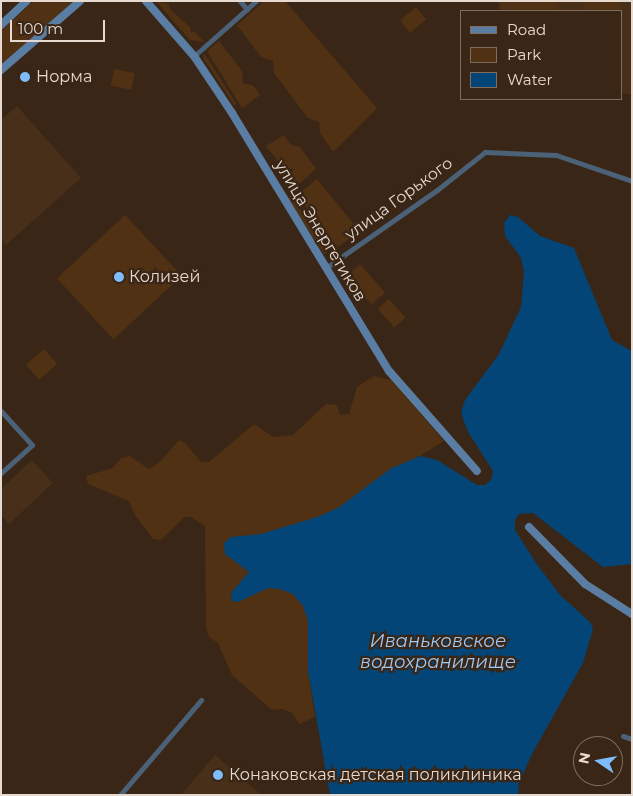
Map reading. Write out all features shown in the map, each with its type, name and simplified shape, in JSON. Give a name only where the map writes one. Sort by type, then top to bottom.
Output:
[{"type":"main road","points":[[1,25],[27,1]]},
{"type":"main road","points":[[1,70],[80,1]]},
{"type":"main road","name":"улица Энергетиков","points":[[146,1],[194,56],[327,267],[389,371],[477,471]]},
{"type":"main road","points":[[530,527],[584,584],[632,614]]},
{"type":"street","points":[[240,1],[247,9]]},
{"type":"street","points":[[194,56],[256,1]]},
{"type":"street","name":"улица Горького","points":[[327,267],[437,190],[485,152],[556,155],[632,181]]},
{"type":"street","points":[[1,412],[32,446],[1,473]]},
{"type":"street","points":[[120,795],[201,700]]},
{"type":"street","points":[[623,736],[632,739]]},
{"type":"shaded area","points":[[499,1],[632,1],[632,94],[623,94],[623,10],[499,10]]},
{"type":"shaded area","points":[[17,106],[81,178],[6,245],[1,239],[1,120]]},
{"type":"shaded area","points":[[32,460],[53,483],[9,524],[1,515],[1,489]]},
{"type":"shaded area","name":"Конаковская детская поликлиника","points":[[215,755],[262,795],[181,795]]},
{"type":"green space","points":[[34,1],[74,1],[1,65],[1,31]]},
{"type":"green space","points":[[156,1],[169,4],[170,9],[191,28],[191,32],[195,32],[204,42],[190,40]]},
{"type":"green space","points":[[264,1],[285,1],[377,108],[333,152],[320,133],[319,122],[308,118],[274,73],[273,61],[261,57],[237,25]]},
{"type":"green space","points":[[501,1],[557,1],[557,10],[501,10]]},
{"type":"green space","points":[[583,1],[620,1],[620,10],[583,10]]},
{"type":"green space","points":[[416,7],[426,19],[410,33],[400,20]]},
{"type":"green space","points":[[219,41],[242,71],[243,83],[254,86],[260,95],[242,108],[207,51]]},
{"type":"green space","points":[[204,53],[236,103],[235,106],[203,58]]},
{"type":"green space","points":[[114,69],[135,73],[131,90],[111,86]]},
{"type":"green space","points":[[284,135],[291,145],[300,147],[316,169],[292,190],[283,174],[286,171],[266,146]]},
{"type":"green space","points":[[317,179],[360,232],[333,250],[298,194]]},
{"type":"green space","points":[[291,196],[327,252],[324,254],[288,198]]},
{"type":"green space","name":"Колизей","points":[[125,215],[182,276],[114,339],[57,278]]},
{"type":"green space","points":[[360,264],[385,293],[371,304],[346,276]]},
{"type":"green space","points":[[389,299],[406,318],[395,328],[378,309]]},
{"type":"green space","points":[[44,349],[57,364],[39,380],[26,365]]},
{"type":"green space","points":[[374,376],[391,380],[444,441],[420,456],[390,469],[338,508],[317,517],[261,534],[231,537],[225,554],[249,572],[231,593],[232,601],[238,602],[268,588],[280,589],[293,594],[303,606],[308,621],[308,671],[315,717],[299,724],[292,713],[283,709],[272,710],[232,675],[218,643],[209,637],[206,627],[205,526],[191,517],[184,517],[161,540],[153,539],[135,515],[129,501],[88,484],[86,476],[113,468],[121,458],[130,456],[149,469],[161,461],[179,440],[186,444],[201,462],[209,462],[254,424],[273,437],[293,435],[326,404],[337,405],[340,415],[349,414],[357,387]]},
{"type":"water","name":"Иваньковское водохранилище","points":[[510,215],[518,217],[540,236],[574,248],[612,340],[632,351],[632,564],[603,567],[533,513],[519,514],[515,520],[515,530],[536,563],[560,595],[590,622],[593,629],[583,663],[533,752],[519,783],[518,795],[330,795],[308,671],[308,621],[303,606],[293,594],[280,589],[268,588],[238,602],[232,601],[231,593],[249,572],[225,554],[224,543],[231,537],[261,534],[317,517],[338,508],[390,469],[420,456],[437,460],[477,485],[485,485],[491,480],[493,471],[468,432],[461,413],[465,400],[499,354],[521,307],[524,272],[521,258],[505,236],[504,223]]},
{"type":"place","name":"Норма","points":[[25,77]]},
{"type":"place","name":"Колизей","points":[[119,277]]},
{"type":"place","name":"Конаковская детская поликлиника","points":[[218,775]]}]
